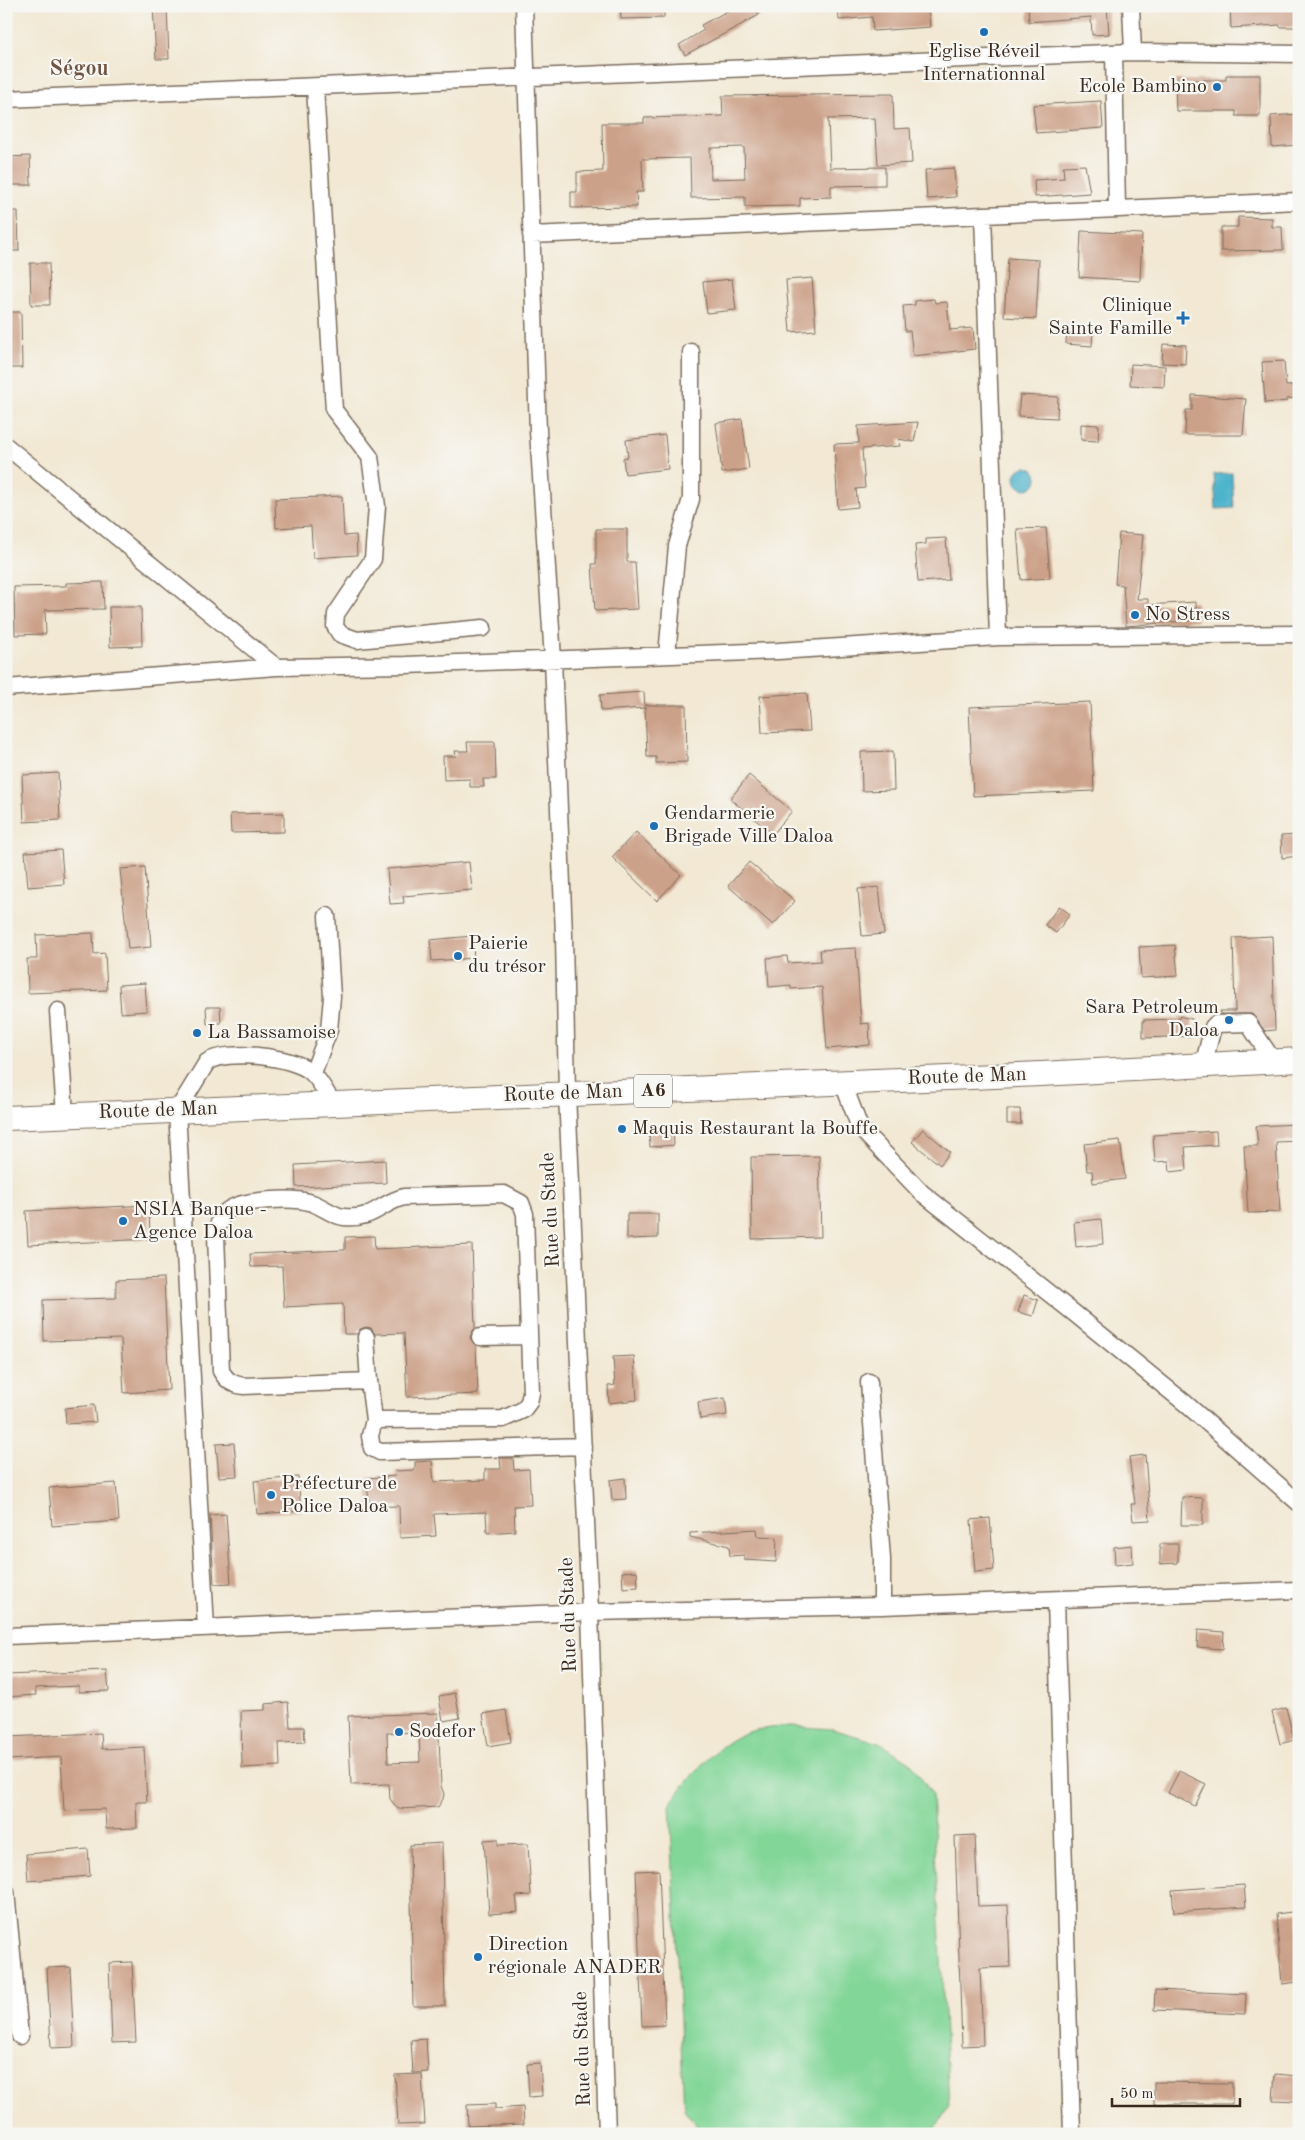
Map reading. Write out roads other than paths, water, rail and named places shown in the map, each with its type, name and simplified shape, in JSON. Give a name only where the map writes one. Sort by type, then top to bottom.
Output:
[{"type":"highway","name":"Route de Man","points":[[6,1118],[843,1083],[1299,1060]]},
{"type":"street","name":"Rue du Stade","points":[[524,6],[538,431],[553,658],[564,935],[567,1094],[590,1612],[607,2134]]},
{"type":"street","points":[[1131,6],[1133,52]]},
{"type":"street","points":[[6,100],[1133,52],[1299,54]]},
{"type":"street","points":[[1114,53],[1117,209]]},
{"type":"street","points":[[315,87],[334,410],[370,457],[377,506],[373,559],[336,614],[335,626],[340,634],[357,640],[483,628]]},
{"type":"street","points":[[531,235],[1299,201]]},
{"type":"street","points":[[983,215],[998,637]]},
{"type":"street","points":[[667,655],[677,546],[691,499],[691,352]]},
{"type":"street","points":[[6,446],[276,667]]},
{"type":"street","points":[[6,688],[276,667],[406,665],[553,658],[788,651],[998,637],[1299,634]]},
{"type":"street","points":[[313,1073],[329,1030],[332,998],[327,916]]},
{"type":"street","points":[[58,1011],[65,1115]]},
{"type":"street","points":[[1204,1066],[1213,1027],[1216,1024],[1248,1023],[1274,1062]]},
{"type":"street","points":[[206,1628],[177,1111],[207,1062],[213,1058],[257,1055],[304,1066],[313,1073],[333,1104]]},
{"type":"street","points":[[843,1083],[860,1128],[922,1193],[1185,1403],[1299,1504]]},
{"type":"street","points":[[369,1381],[243,1386],[226,1380],[222,1372],[216,1234],[218,1224],[226,1211],[238,1204],[298,1199],[313,1203],[342,1217],[362,1216],[377,1212],[393,1200],[404,1197],[504,1194],[513,1197],[521,1203],[525,1214],[531,1393],[529,1402],[523,1410],[514,1416],[503,1419],[374,1420]]},
{"type":"street","points":[[480,1337],[529,1336]]},
{"type":"street","points":[[366,1337],[374,1420],[370,1436],[372,1448],[380,1452],[583,1446]]},
{"type":"street","points":[[869,1382],[882,1560],[882,1606]]},
{"type":"street","points":[[6,1636],[590,1612],[882,1606],[1299,1590]]},
{"type":"street","points":[[1056,1600],[1072,2134]]},
{"type":"street","points":[[6,1892],[20,2036]]},
{"type":"water","points":[[1026,467],[1036,474],[1037,478],[1030,488],[1026,489],[1016,482],[1015,478],[1022,468]]},
{"type":"water","points":[[1232,473],[1234,508],[1216,509],[1214,474]]},
{"type":"place","name":"Eglise Réveil Internationnal","points":[[984,32]]},
{"type":"place","name":"Ecole Bambino","points":[[1217,87]]},
{"type":"place","name":"Clinique Sainte Famille","points":[[1183,318]]},
{"type":"place","name":"No Stress","points":[[1135,615]]},
{"type":"place","name":"Gendarmerie Brigade Ville Daloa","points":[[654,826]]},
{"type":"place","name":"Paierie du trésor","points":[[458,956]]},
{"type":"place","name":"Sara Petroleum Daloa","points":[[1229,1020]]},
{"type":"place","name":"La Bassamoise","points":[[197,1033]]},
{"type":"place","name":"Maquis Restaurant la Bouffe","points":[[622,1129]]},
{"type":"place","name":"NSIA Banque - Agence Daloa","points":[[123,1221]]},
{"type":"place","name":"Préfecture de Police Daloa","points":[[271,1495]]},
{"type":"place","name":"Sodefor","points":[[399,1732]]},
{"type":"place","name":"Direction régionale ANADER","points":[[478,1957]]},
{"type":"district","name":"Ségou","points":[[79,69]]}]
